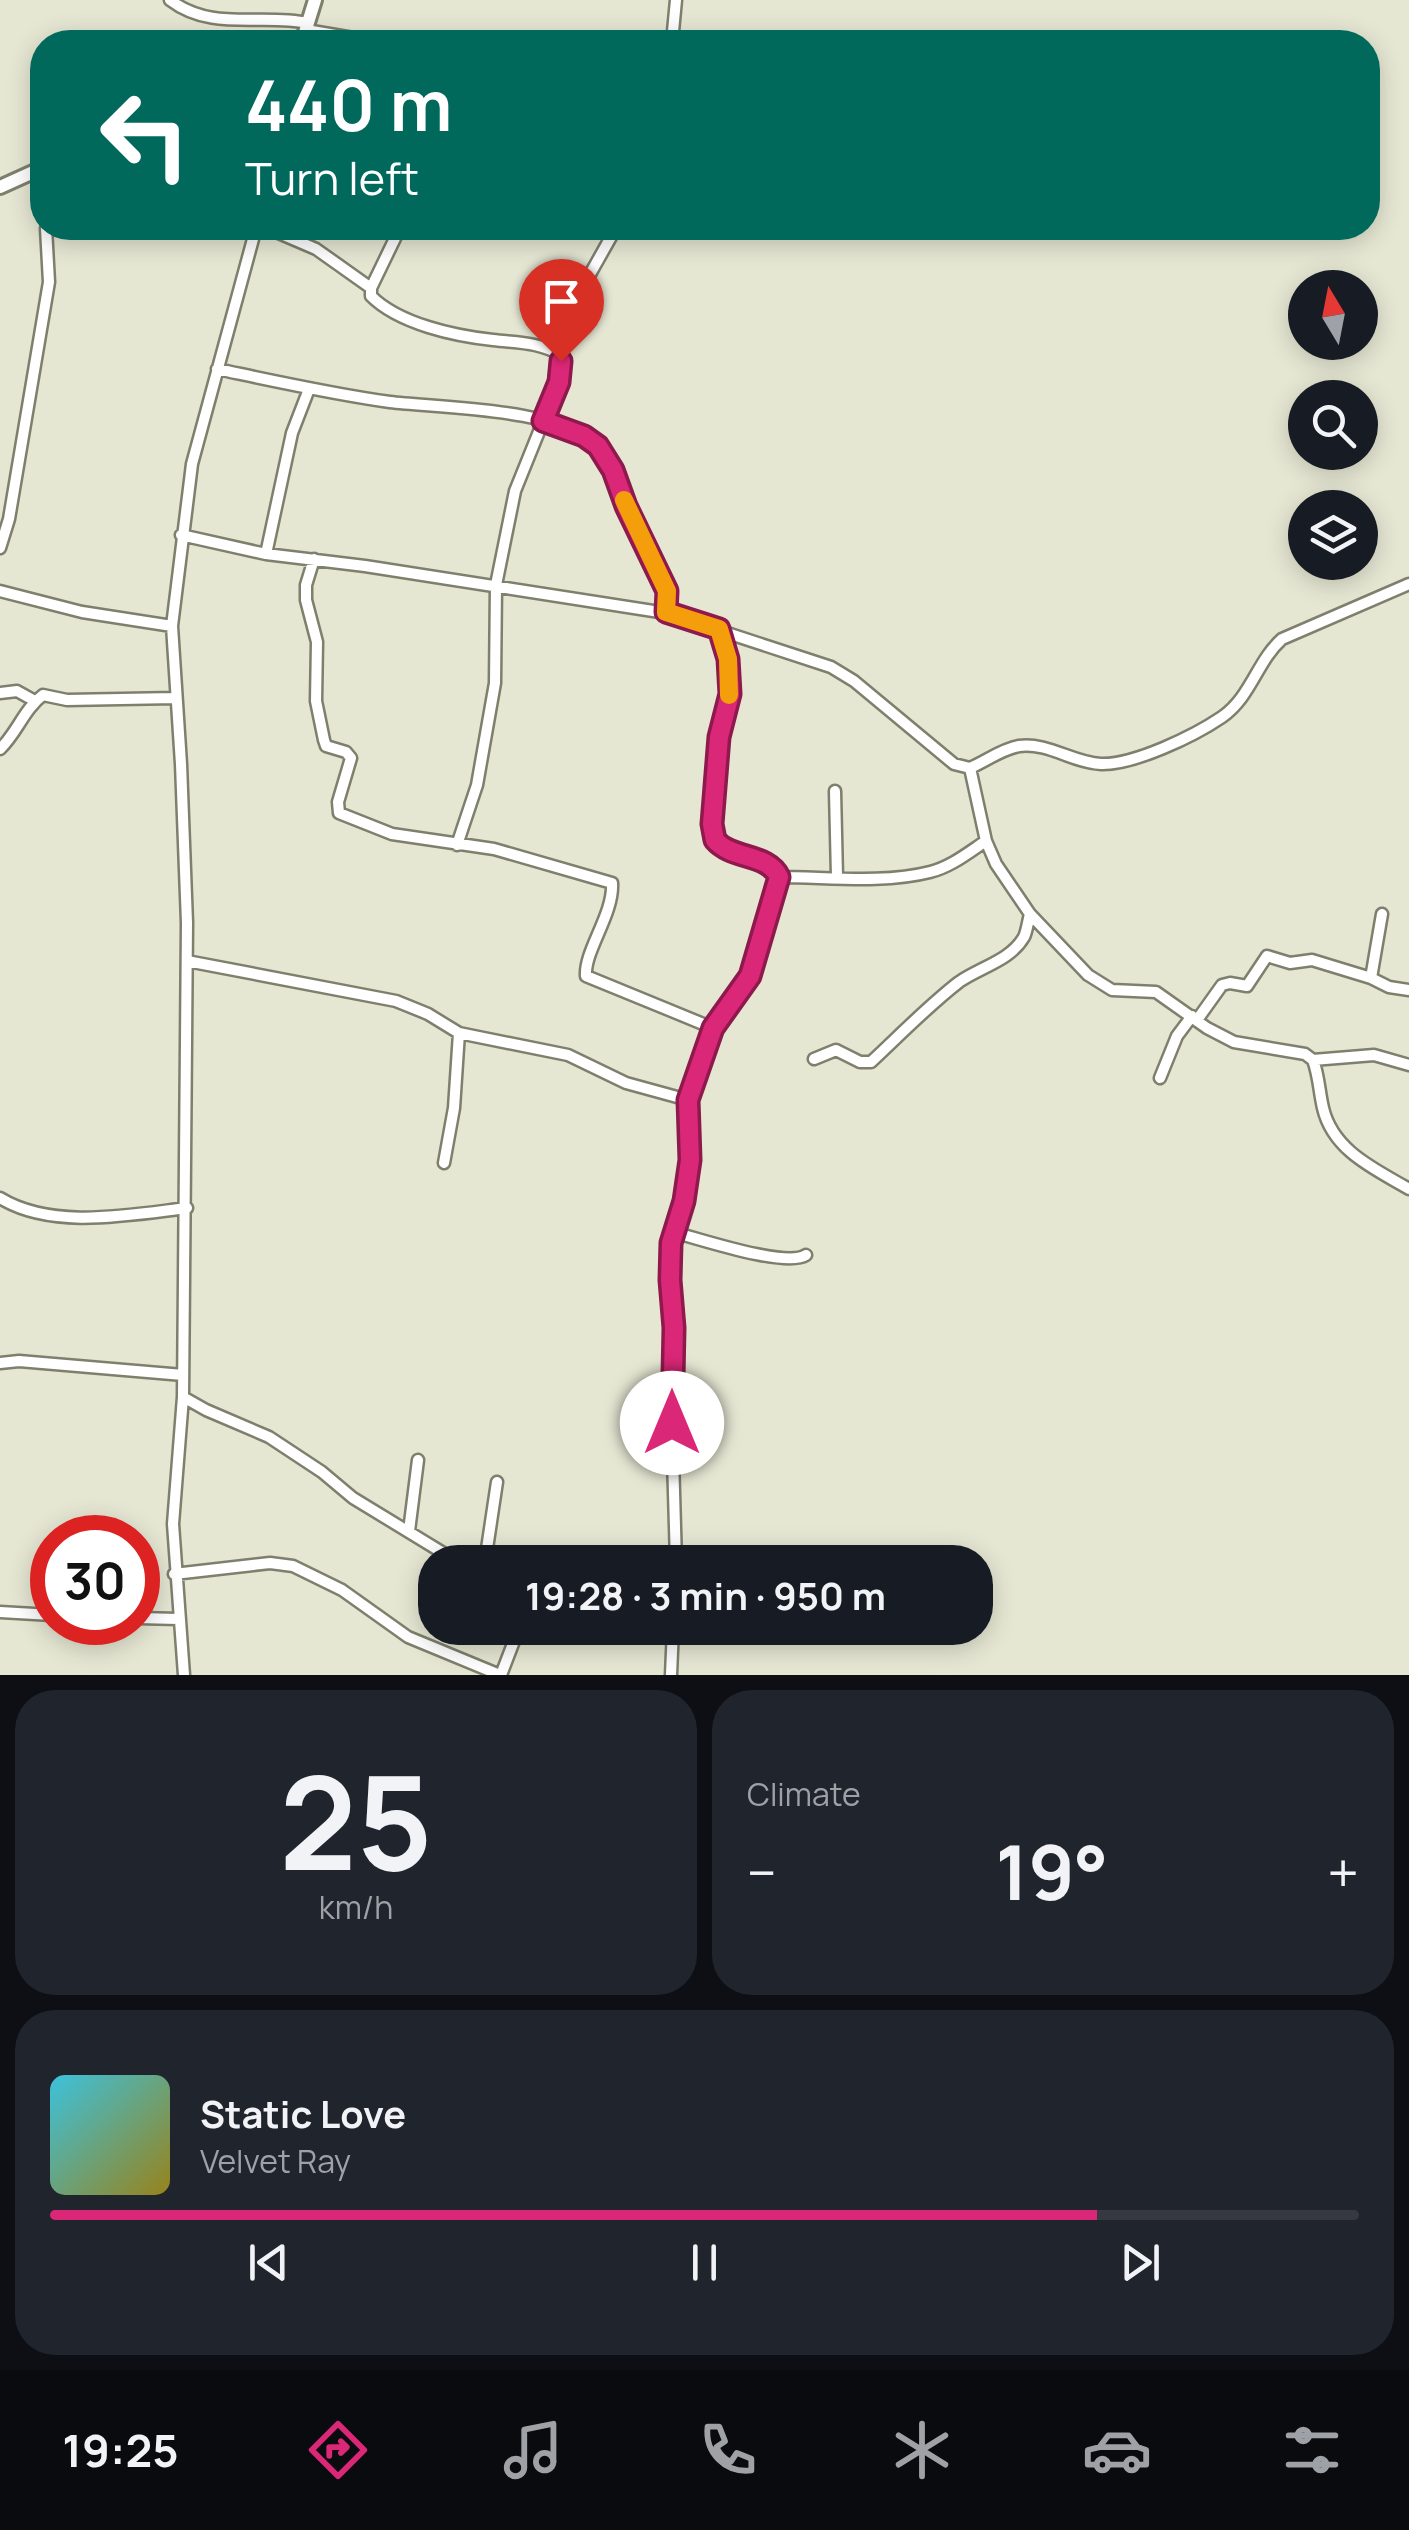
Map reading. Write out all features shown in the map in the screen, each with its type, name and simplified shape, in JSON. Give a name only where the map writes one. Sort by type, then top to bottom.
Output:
[{"type":"main road","points":[[306,30],[315,0]]},
{"type":"main road","points":[[0,187],[30,173]]},
{"type":"street","points":[[170,0],[186,12],[208,18],[256,22],[286,18],[302,30]]},
{"type":"street","points":[[673,30],[676,0]]},
{"type":"street","points":[[0,548],[9,519],[49,282],[47,240]]},
{"type":"street","points":[[184,1675],[173,1524],[183,1397],[187,962],[182,764],[172,626],[192,464],[253,240]]},
{"type":"street","points":[[295,240],[316,249],[371,288]]},
{"type":"street","points":[[394,240],[371,288],[370,296],[378,302],[426,325],[480,339],[534,344],[561,355]]},
{"type":"street","points":[[458,846],[477,784],[495,683],[496,585],[516,491],[559,382],[561,355],[590,269],[608,240]]},
{"type":"street","points":[[217,369],[309,389],[393,402],[450,405],[543,421],[584,436],[598,446],[613,470],[667,591],[666,612]]},
{"type":"street","points":[[266,554],[292,433],[309,389]]},
{"type":"street","points":[[182,536],[266,554],[666,612],[831,667],[854,680],[945,757],[970,768],[1017,746],[1035,746],[1104,764],[1130,759],[1193,734],[1234,708],[1271,648],[1282,639],[1409,584]]},
{"type":"street","points":[[314,559],[306,600],[317,642],[316,701],[326,746],[346,752],[350,758],[338,802],[340,813],[392,834],[494,849],[612,883],[612,895],[586,976],[713,1028]]},
{"type":"street","points":[[0,591],[82,612],[172,626]]},
{"type":"street","points":[[719,629],[728,659],[730,694],[719,737],[712,833],[721,847],[771,865],[779,877]]},
{"type":"street","points":[[0,693],[16,690],[35,701]]},
{"type":"street","points":[[0,749],[43,695],[67,700],[175,698]]},
{"type":"street","points":[[970,768],[986,841],[996,864],[1030,914],[1088,975],[1112,990],[1156,992],[1234,1042],[1292,1051],[1313,1060],[1374,1054],[1409,1065]]},
{"type":"street","points":[[835,791],[838,877]]},
{"type":"street","points":[[779,877],[931,872],[986,841]]},
{"type":"street","points":[[675,1545],[670,1388],[674,1328],[670,1280],[674,1232],[684,1201],[690,1160],[688,1100],[713,1028],[750,976],[779,877]]},
{"type":"street","points":[[814,1059],[836,1050],[860,1062],[871,1062],[961,980],[1002,959],[1025,936],[1030,914]]},
{"type":"street","points":[[1371,978],[1382,914]]},
{"type":"street","points":[[1160,1078],[1177,1036],[1222,986],[1247,986],[1267,956],[1290,963],[1312,960],[1389,987],[1409,990]]},
{"type":"street","points":[[187,962],[396,1001],[459,1033],[568,1055],[626,1084],[688,1100]]},
{"type":"street","points":[[444,1163],[454,1108],[459,1033]]},
{"type":"street","points":[[1313,1060],[1324,1114],[1340,1141],[1356,1158],[1409,1189]]},
{"type":"street","points":[[0,1198],[30,1212],[70,1216],[186,1208]]},
{"type":"street","points":[[674,1232],[778,1256],[799,1259],[806,1255]]},
{"type":"street","points":[[0,1363],[19,1361],[183,1375]]},
{"type":"street","points":[[183,1397],[269,1437],[353,1498],[431,1545]]},
{"type":"street","points":[[408,1531],[418,1460]]},
{"type":"street","points":[[488,1545],[497,1482]]},
{"type":"street","points":[[174,1574],[270,1563],[293,1566],[342,1590],[408,1636],[500,1675],[511,1645]]},
{"type":"street","points":[[0,1612],[30,1614]]},
{"type":"street","points":[[160,1619],[178,1619]]},
{"type":"street","points":[[671,1675],[672,1645]]},
{"type":"slow traffic","points":[[624,500],[667,591],[666,612],[719,629],[728,659],[729,695]]},
{"type":"route","points":[[561,361],[559,382],[543,421],[566,427],[598,446],[613,470],[667,591],[666,612],[719,629],[728,659],[730,694],[719,737],[712,833],[721,847],[771,865],[779,877],[750,976],[713,1028],[688,1100],[690,1160],[684,1201],[671,1243],[672,1423]]}]
